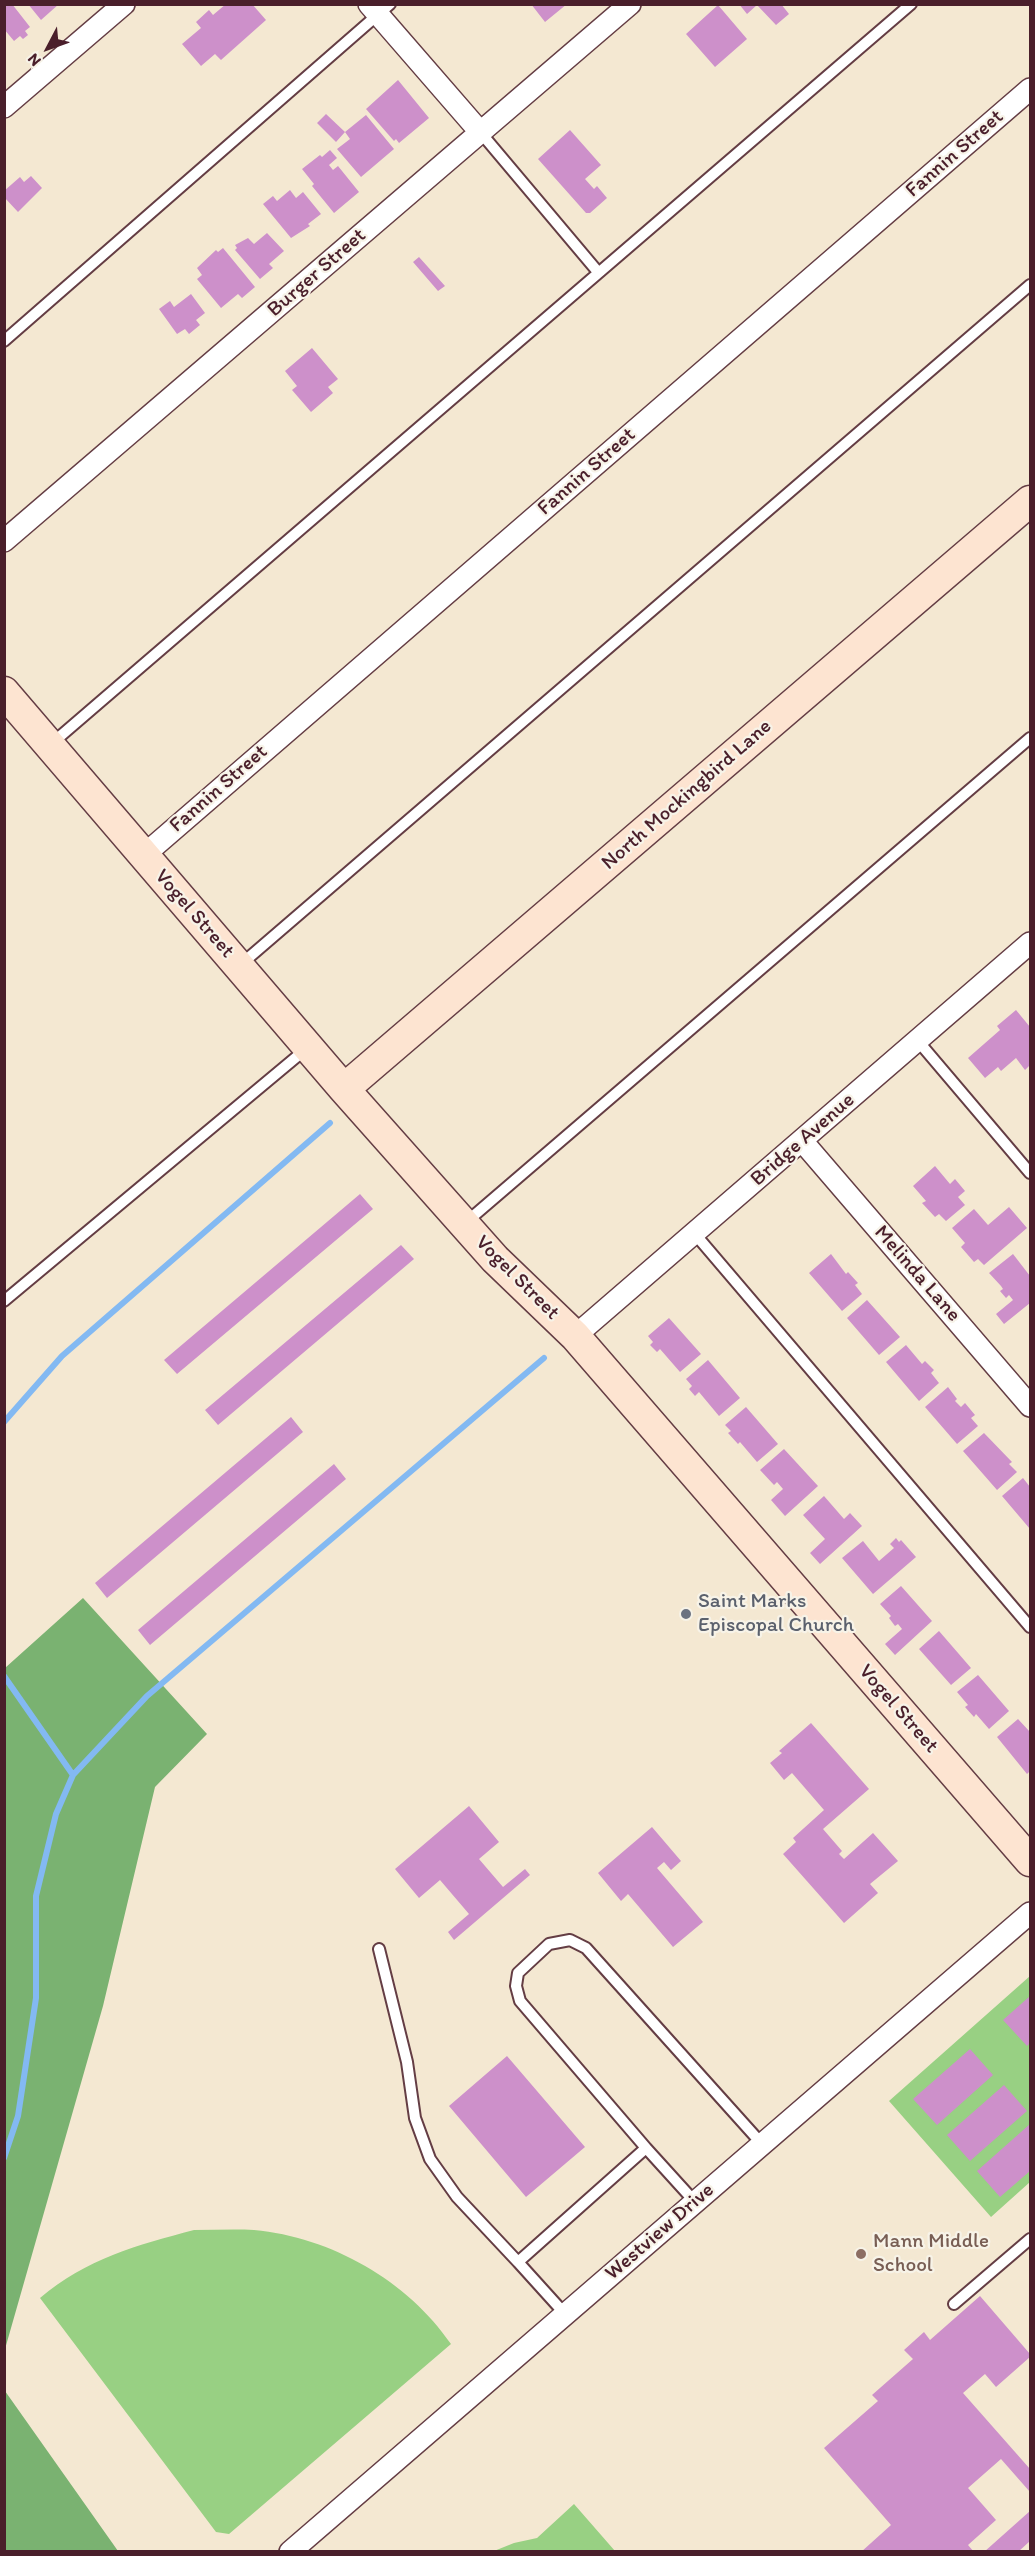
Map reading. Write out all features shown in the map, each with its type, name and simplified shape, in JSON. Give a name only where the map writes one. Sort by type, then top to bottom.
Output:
[{"type":"street","points":[[4,107],[124,4]]},
{"type":"street","name":"Burger Street","points":[[4,541],[630,4]]},
{"type":"street","points":[[379,8],[480,133]]},
{"type":"street","name":"Fannin Street","points":[[144,855],[1030,88]]},
{"type":"street","name":"North Mockingbird Lane","points":[[344,1089],[1030,501]]},
{"type":"street","name":"Vogel Street","points":[[4,692],[344,1089],[495,1259],[575,1336],[1030,1861]]},
{"type":"street","name":"Bridge Avenue","points":[[575,1336],[1030,946]]},
{"type":"street","name":"Melinda Lane","points":[[802,1142],[1030,1406]]},
{"type":"street","name":"Westview Drive","points":[[290,2552],[1030,1913]]},
{"type":"lane","points":[[50,745],[911,4]]},
{"type":"lane","points":[[4,341],[379,8]]},
{"type":"lane","points":[[480,133],[598,272]]},
{"type":"lane","points":[[239,966],[1030,285]]},
{"type":"lane","points":[[464,1224],[1030,738]]},
{"type":"lane","points":[[918,1041],[1030,1173]]},
{"type":"lane","points":[[4,1301],[237,1109],[308,1047]]},
{"type":"lane","points":[[694,1234],[1030,1627]]},
{"type":"lane","points":[[695,2202],[520,2001],[516,1986],[518,1972],[549,1944],[570,1940],[586,1948],[762,2144]]},
{"type":"lane","points":[[379,1949],[407,2062],[415,2118],[430,2159],[457,2197],[565,2314]]},
{"type":"lane","points":[[519,2262],[646,2148]]},
{"type":"lane","points":[[954,2304],[1030,2239]]},
{"type":"green space","points":[[83,1598],[207,1734],[155,1787],[103,2006],[5,2349],[5,1668]]},
{"type":"green space","points":[[1030,1976],[1030,2182],[991,2217],[889,2101]]},
{"type":"green space","points":[[194,2230],[254,2230],[283,2234],[339,2253],[390,2282],[433,2321],[451,2344],[229,2534],[216,2532],[40,2298],[57,2284],[94,2263],[152,2241]]},
{"type":"green space","points":[[5,2391],[118,2551],[5,2551]]},
{"type":"green space","points":[[574,2504],[615,2551],[494,2551],[514,2543],[537,2538]]},
{"type":"building","points":[[4,4],[12,4],[30,27],[25,31],[28,35],[23,39],[20,36],[14,41],[4,29]]},
{"type":"building","points":[[28,4],[59,4],[41,20]]},
{"type":"building","points":[[226,4],[252,4],[266,20],[221,60],[215,54],[201,66],[182,44],[201,28],[196,22],[209,10],[213,15]]},
{"type":"building","points":[[531,4],[567,4],[545,22]]},
{"type":"building","points":[[739,4],[781,4],[789,14],[776,25],[757,5],[747,14]]},
{"type":"building","points":[[718,5],[747,39],[715,67],[686,34]]},
{"type":"building","points":[[398,80],[429,118],[399,143],[396,139],[394,141],[366,109]]},
{"type":"building","points":[[326,114],[345,132],[336,142],[317,123]]},
{"type":"building","points":[[366,115],[394,149],[361,177],[337,149],[350,139],[345,132]]},
{"type":"building","points":[[570,130],[601,165],[585,179],[594,189],[597,186],[607,198],[590,213],[586,213],[538,159]]},
{"type":"building","points":[[330,150],[337,158],[329,165],[333,170],[338,166],[359,192],[334,213],[312,186],[314,184],[302,169]]},
{"type":"building","points":[[31,176],[42,188],[18,212],[4,197],[4,191],[20,177],[24,182]]},
{"type":"building","points":[[290,190],[296,198],[303,192],[321,214],[308,224],[310,226],[291,238],[263,204],[273,196],[277,201]]},
{"type":"building","points":[[267,233],[284,251],[269,264],[273,268],[260,279],[235,250],[237,248],[235,245],[248,238],[254,244]]},
{"type":"building","points":[[223,248],[255,287],[242,298],[238,294],[221,308],[197,279],[202,275],[197,268],[216,250],[218,252]]},
{"type":"building","points":[[419,257],[445,286],[438,291],[413,262]]},
{"type":"building","points":[[191,294],[205,313],[196,320],[200,325],[189,334],[185,329],[177,334],[159,309],[170,301],[174,307]]},
{"type":"building","points":[[312,348],[338,379],[328,387],[333,393],[311,412],[292,390],[297,386],[285,371]]},
{"type":"building","points":[[1016,1010],[1030,1027],[1030,1065],[1025,1070],[1016,1058],[1001,1071],[998,1067],[985,1078],[968,1058],[1000,1030],[997,1026]]},
{"type":"building","points":[[935,1166],[950,1184],[955,1179],[965,1191],[958,1197],[965,1205],[946,1221],[939,1214],[935,1217],[922,1203],[926,1201],[913,1186]]},
{"type":"building","points":[[360,1194],[373,1209],[177,1374],[164,1360]]},
{"type":"building","points":[[1009,1207],[1027,1228],[984,1265],[978,1259],[974,1262],[961,1247],[965,1243],[952,1228],[974,1209],[988,1225]]},
{"type":"building","points":[[401,1245],[414,1259],[218,1425],[205,1410]]},
{"type":"building","points":[[831,1254],[846,1274],[848,1272],[858,1283],[855,1285],[862,1294],[842,1311],[809,1273]]},
{"type":"building","points":[[1013,1254],[1030,1276],[1030,1303],[1004,1324],[996,1314],[1013,1300],[1009,1295],[1006,1298],[1000,1291],[1003,1289],[1001,1286],[989,1273]]},
{"type":"building","points":[[867,1300],[900,1337],[879,1355],[847,1318]]},
{"type":"building","points":[[669,1318],[701,1354],[680,1372],[660,1349],[657,1352],[650,1345],[653,1342],[648,1336]]},
{"type":"building","points":[[906,1345],[922,1364],[925,1361],[934,1370],[931,1373],[939,1383],[919,1401],[886,1362]]},
{"type":"building","points":[[708,1360],[740,1398],[719,1416],[699,1392],[695,1396],[689,1389],[692,1386],[686,1379]]},
{"type":"building","points":[[948,1387],[957,1399],[955,1401],[961,1407],[965,1403],[975,1415],[971,1418],[978,1426],[957,1444],[925,1407]]},
{"type":"building","points":[[746,1407],[778,1444],[757,1462],[740,1442],[738,1444],[728,1433],[731,1431],[725,1425]]},
{"type":"building","points":[[291,1417],[303,1432],[107,1598],[95,1583]]},
{"type":"building","points":[[984,1433],[1012,1462],[1009,1464],[1017,1472],[997,1490],[963,1451]]},
{"type":"building","points":[[784,1449],[818,1486],[785,1516],[771,1500],[783,1489],[777,1482],[774,1485],[760,1470]]},
{"type":"building","points":[[334,1464],[346,1479],[150,1645],[138,1630]]},
{"type":"building","points":[[1023,1478],[1030,1487],[1030,1529],[1002,1496]]},
{"type":"building","points":[[824,1496],[844,1519],[850,1513],[862,1526],[820,1564],[810,1553],[825,1539],[803,1515]]},
{"type":"building","points":[[896,1538],[899,1542],[901,1540],[916,1557],[873,1594],[842,1558],[863,1541],[879,1561],[894,1548],[890,1544]]},
{"type":"building","points":[[901,1586],[932,1621],[895,1655],[885,1644],[902,1629],[898,1624],[895,1626],[889,1618],[891,1616],[880,1604]]},
{"type":"building","points":[[939,1631],[971,1668],[951,1685],[919,1649]]},
{"type":"building","points":[[978,1675],[1009,1711],[989,1729],[976,1714],[974,1717],[965,1707],[968,1705],[957,1692]]},
{"type":"building","points":[[1018,1719],[1030,1732],[1030,1771],[1027,1774],[997,1737]]},
{"type":"building","points":[[811,1723],[869,1789],[823,1829],[842,1851],[839,1854],[844,1859],[873,1833],[898,1861],[870,1884],[878,1893],[844,1923],[783,1854],[796,1842],[793,1838],[824,1810],[792,1773],[784,1780],[770,1763],[782,1753],[779,1751]]},
{"type":"building","points":[[469,1806],[499,1842],[479,1859],[503,1887],[525,1869],[530,1875],[454,1940],[448,1932],[469,1914],[440,1880],[419,1898],[395,1869]]},
{"type":"building","points":[[652,1827],[681,1861],[671,1870],[664,1862],[657,1868],[703,1922],[673,1947],[628,1894],[621,1901],[598,1873]]},
{"type":"building","points":[[1030,1996],[1030,2043],[1027,2046],[1003,2020]]},
{"type":"building","points":[[970,2049],[993,2075],[937,2125],[913,2099]]},
{"type":"building","points":[[507,2056],[585,2147],[526,2197],[449,2106]]},
{"type":"building","points":[[1004,2085],[1027,2111],[970,2161],[947,2135]]},
{"type":"building","points":[[1030,2124],[1030,2171],[1000,2197],[977,2171]]},
{"type":"building","points":[[980,2296],[1030,2354],[1030,2357],[996,2387],[985,2374],[963,2393],[1030,2469],[1030,2492],[1001,2459],[968,2488],[996,2520],[968,2545],[974,2552],[861,2552],[891,2525],[824,2448],[878,2401],[872,2395],[913,2359],[904,2350],[924,2332],[930,2340]]},
{"type":"building","points":[[1030,2511],[1030,2541],[1018,2552],[984,2552]]},
{"type":"waterway","points":[[4,1422],[62,1356],[330,1123]]},
{"type":"waterway","points":[[4,2158],[18,2116],[36,1998],[36,1896],[56,1814],[73,1775],[147,1696],[544,1358]]},
{"type":"waterway","points":[[4,1676],[73,1775]]},
{"type":"place","name":"Saint Marks Episcopal Church","points":[[686,1614]]},
{"type":"place","name":"Mann Middle School","points":[[861,2254]]}]
